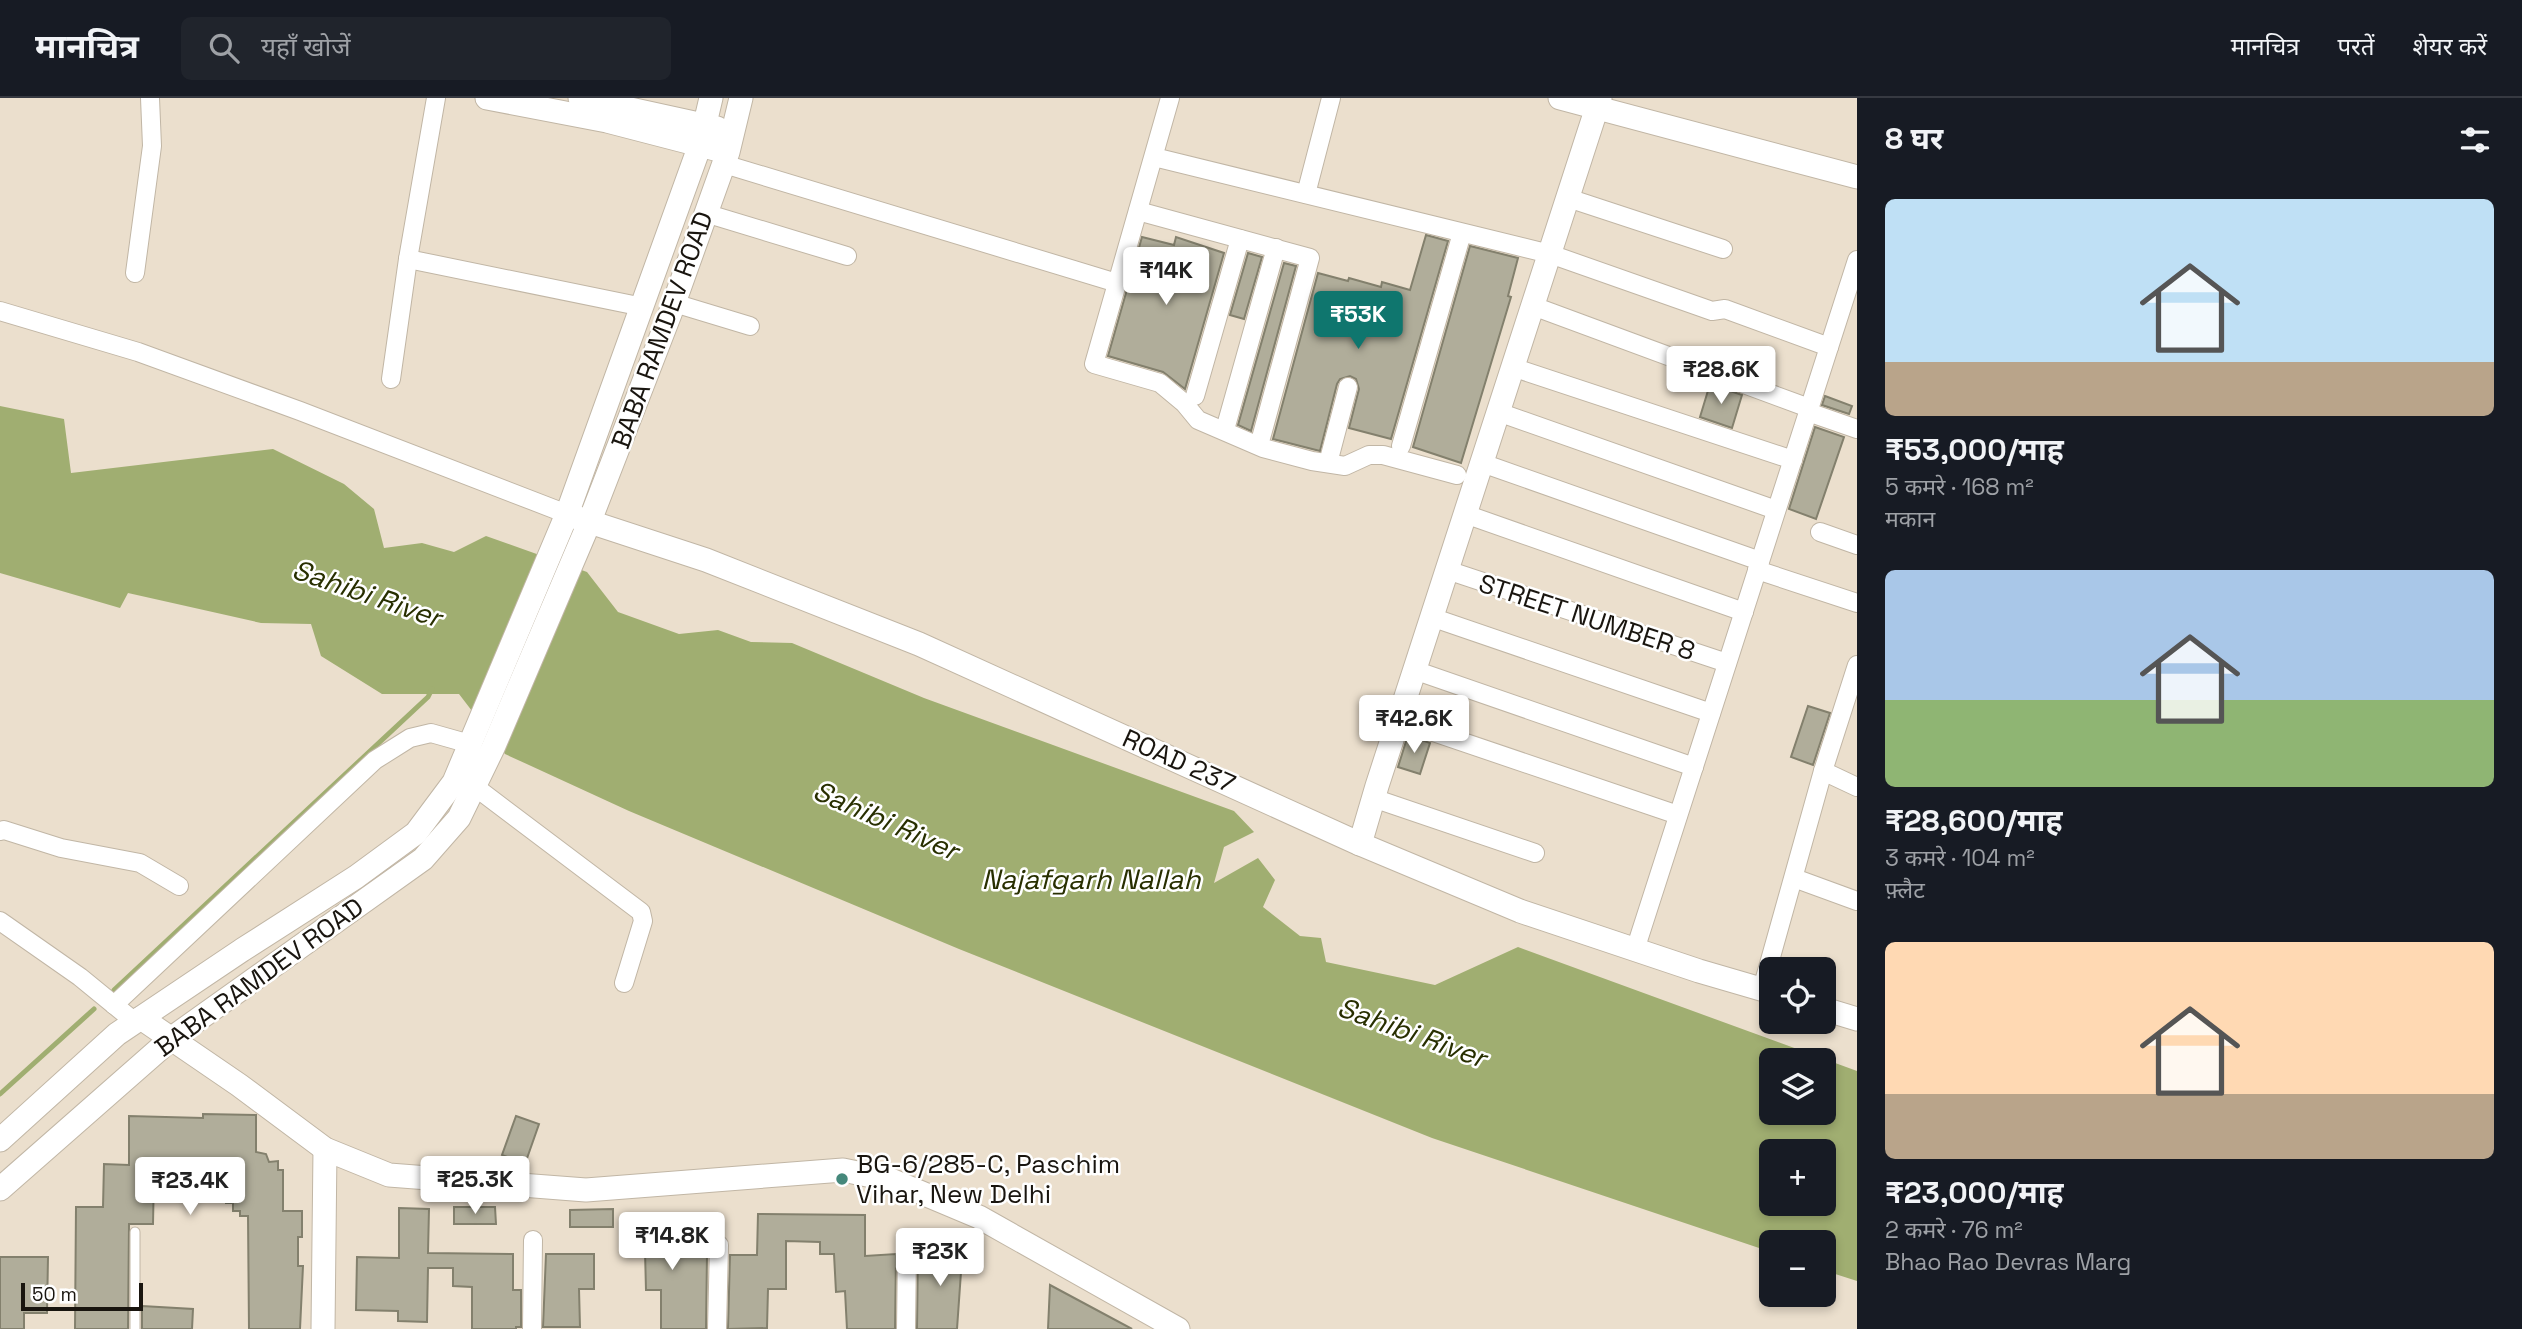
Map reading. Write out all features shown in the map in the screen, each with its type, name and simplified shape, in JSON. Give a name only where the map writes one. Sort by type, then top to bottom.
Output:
[{"type":"street","points":[[135,273],[152,146],[150,98]]},
{"type":"street","points":[[391,379],[408,259],[436,98]]},
{"type":"street","points":[[487,98],[607,121],[702,135]]},
{"type":"street","points":[[580,98],[610,101],[702,135],[729,149],[1117,283]]},
{"type":"street","points":[[0,1140],[117,1034],[356,877],[416,833],[479,746],[562,555],[567,514],[643,307],[702,135],[711,98]]},
{"type":"street","name":"BABA RAMDEV ROAD","points":[[562,555],[589,523],[674,303],[729,149],[741,98]]},
{"type":"street","points":[[1170,98],[1094,364],[1160,383],[1184,403],[1191,415],[1207,426],[1264,448],[1345,466],[1369,455],[1383,456],[1457,475]]},
{"type":"street","points":[[1306,194],[1331,98]]},
{"type":"street","points":[[1560,98],[1599,103],[1857,177]]},
{"type":"street","points":[[1360,844],[1599,103]]},
{"type":"street","points":[[1154,157],[1550,254],[1712,311],[1725,309],[1829,347]]},
{"type":"street","points":[[1568,198],[1723,249]]},
{"type":"street","points":[[1138,211],[1310,258],[1261,438]]},
{"type":"street","points":[[705,213],[847,256]]},
{"type":"street","points":[[1401,446],[1462,233]]},
{"type":"street","points":[[1195,396],[1240,239]]},
{"type":"street","points":[[1226,426],[1276,248]]},
{"type":"street","points":[[408,259],[643,307]]},
{"type":"street","points":[[1635,950],[1857,260]]},
{"type":"street","points":[[674,303],[750,326]]},
{"type":"street","points":[[1533,306],[1857,429]]},
{"type":"street","points":[[0,311],[138,352],[567,514]]},
{"type":"street","points":[[1512,367],[1793,460]]},
{"type":"street","points":[[1328,463],[1348,387]]},
{"type":"street","points":[[1498,412],[1776,510]]},
{"type":"street","points":[[1482,463],[1857,603]]},
{"type":"street","name":"ROAD 237","points":[[567,514],[706,560],[919,644],[1360,844],[1520,911],[1759,988]]},
{"type":"street","points":[[1465,514],[1744,612]]},
{"type":"street","points":[[1820,532],[1857,545]]},
{"type":"street","name":"STREET NUMBER 8","points":[[1447,570],[1727,663]]},
{"type":"street","points":[[1432,617],[1711,713]]},
{"type":"street","points":[[1774,957],[1823,771],[1853,692],[1857,665]]},
{"type":"street","points":[[1414,670],[1694,767]]},
{"type":"street","points":[[1398,720],[1678,815]]},
{"type":"street","points":[[114,1005],[375,760],[410,738],[431,733],[479,746]]},
{"type":"street","name":"BABA RAMDEV ROAD","points":[[0,1189],[172,1038],[423,859],[459,818],[474,786],[479,746]]},
{"type":"street","points":[[1823,771],[1857,787]]},
{"type":"street","points":[[474,786],[642,912],[643,921],[624,983]]},
{"type":"street","points":[[1373,798],[1535,853]]},
{"type":"street","points":[[0,831],[99,856],[140,863],[179,886]]},
{"type":"street","points":[[1794,878],[1857,901]]},
{"type":"street","points":[[0,921],[80,977],[114,1005],[172,1038],[239,1084],[325,1149],[389,1175],[586,1189],[843,1170],[891,1180],[979,1217],[1178,1329]]},
{"type":"street","points":[[1836,1013],[1857,1019]]},
{"type":"street","points":[[323,1329],[325,1149]]},
{"type":"street","points":[[532,1329],[533,1240]]},
{"type":"street","points":[[718,1329],[719,1245]]},
{"type":"street","points":[[906,1329],[907,1252]]},
{"type":"lane","points":[[135,1232],[135,1329]]},
{"type":"water","name":"Najafgarh Nallah","points":[[0,406],[64,419],[71,473],[273,449],[344,484],[374,509],[384,548],[422,543],[454,552],[486,536],[587,572],[618,612],[679,634],[718,630],[751,642],[792,643],[924,698],[1234,811],[1254,832],[1224,847],[1214,883],[1258,858],[1275,880],[1263,907],[1300,936],[1321,938],[1326,962],[1435,985],[1518,947],[1794,1048],[1759,1048],[1759,1125],[1836,1125],[1836,1063],[1857,1071],[1857,1281],[1836,1274],[1836,1230],[1759,1230],[1759,1248],[1432,1138],[959,949],[629,811],[505,754],[459,694],[382,694],[321,656],[311,624],[261,623],[128,593],[120,608],[0,573]]},
{"type":"building","points":[[1426,235],[1448,241],[1391,439],[1349,428],[1359,389],[1356,379],[1350,376],[1340,379],[1337,384],[1320,451],[1273,439],[1318,273],[1381,287],[1382,282],[1410,290]]},
{"type":"building","points":[[1142,237],[1174,245],[1176,237],[1224,253],[1185,389],[1163,372],[1108,356]]},
{"type":"building","points":[[1470,246],[1518,258],[1508,296],[1511,297],[1461,463],[1413,447]]},
{"type":"building","points":[[1248,253],[1262,257],[1244,319],[1230,315]]},
{"type":"building","points":[[1284,263],[1296,266],[1251,431],[1238,425]]},
{"type":"building","points":[[1710,384],[1742,395],[1732,428],[1700,417]]},
{"type":"building","points":[[1825,396],[1852,406],[1849,414],[1822,405]]},
{"type":"building","points":[[1815,427],[1844,437],[1816,519],[1789,509]]},
{"type":"building","points":[[1808,706],[1830,713],[1813,765],[1791,757]]},
{"type":"building","points":[[1408,735],[1430,743],[1420,774],[1398,767]]},
{"type":"building","points":[[203,1114],[256,1115],[256,1152],[266,1154],[269,1162],[278,1161],[278,1170],[283,1170],[283,1211],[302,1211],[302,1237],[298,1237],[298,1266],[303,1266],[300,1329],[249,1329],[248,1216],[240,1216],[240,1211],[233,1211],[233,1203],[226,1203],[226,1171],[154,1174],[153,1224],[129,1224],[128,1329],[75,1329],[76,1207],[103,1207],[104,1164],[129,1165],[129,1116],[203,1118]]},
{"type":"building","points":[[516,1116],[539,1124],[525,1164],[502,1155]]},
{"type":"building","points":[[454,1207],[495,1207],[496,1224],[454,1224]]},
{"type":"building","points":[[399,1208],[429,1209],[428,1253],[513,1254],[513,1290],[521,1290],[521,1327],[472,1329],[472,1287],[453,1286],[453,1268],[428,1268],[427,1322],[398,1321],[398,1311],[356,1310],[357,1257],[399,1258]]},
{"type":"building","points":[[613,1209],[613,1227],[570,1227],[570,1210]]},
{"type":"building","points":[[677,1214],[679,1252],[707,1254],[706,1329],[661,1329],[661,1290],[646,1290],[645,1251],[634,1252],[632,1215]]},
{"type":"building","points":[[758,1214],[865,1215],[865,1256],[896,1254],[895,1329],[847,1329],[845,1291],[836,1292],[834,1254],[820,1254],[820,1242],[786,1241],[786,1289],[768,1289],[767,1328],[728,1329],[730,1255],[757,1255]]},
{"type":"building","points":[[970,1251],[970,1272],[961,1272],[957,1329],[917,1329],[918,1252]]},
{"type":"building","points":[[546,1254],[594,1254],[594,1289],[579,1289],[580,1327],[543,1327]]},
{"type":"building","points":[[0,1257],[48,1257],[47,1313],[24,1313],[24,1329],[0,1329]]},
{"type":"building","points":[[1050,1285],[1132,1329],[1048,1329]]},
{"type":"building","points":[[142,1306],[193,1309],[192,1329],[142,1329]]},
{"type":"waterway","points":[[114,990],[428,697],[432,689]]},
{"type":"waterway","points":[[0,1094],[94,1009]]},
{"type":"place","name":"BG-6/285-C, Paschim Vihar, New Delhi","points":[[842,1179]]},
{"type":"water label","name":"Sahibi River","points":[[367,593]]},
{"type":"water label","name":"Sahibi River","points":[[886,820]]},
{"type":"water label","name":"Sahibi River","points":[[1412,1032]]}]
